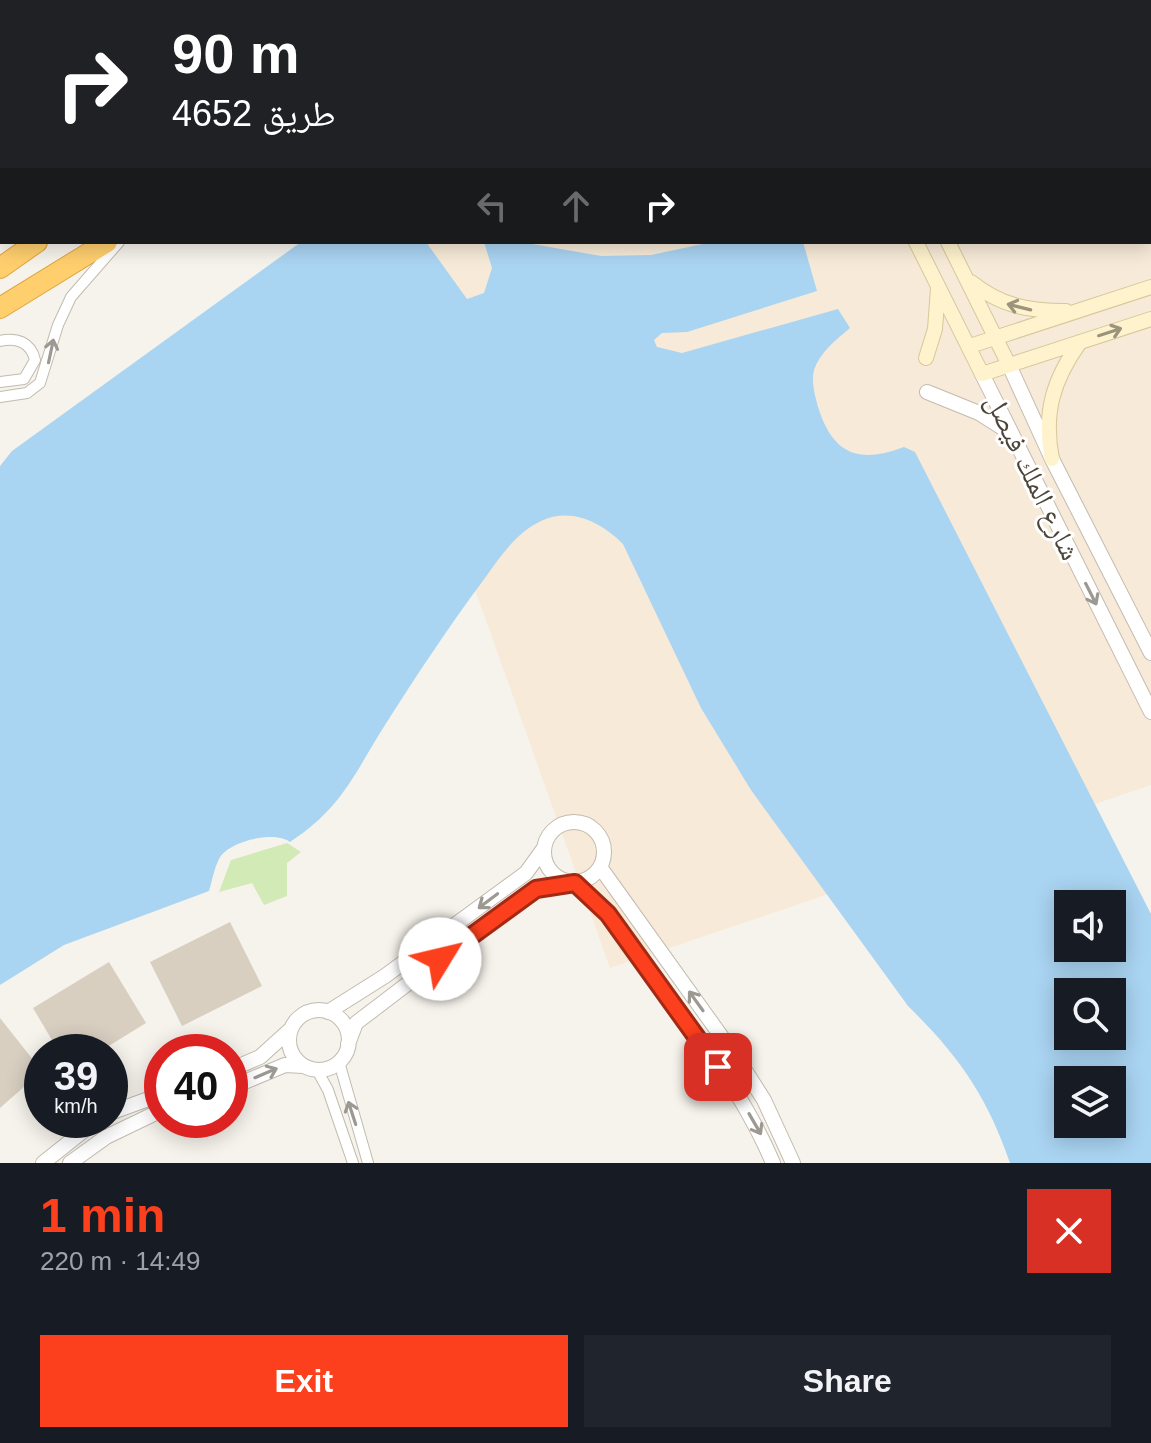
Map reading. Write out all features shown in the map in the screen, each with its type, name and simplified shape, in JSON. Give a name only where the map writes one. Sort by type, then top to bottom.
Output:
[{"type":"highway","points":[[0,268],[34,244]]},
{"type":"highway","points":[[0,308],[104,244]]},
{"type":"main road","name":"شارع الملك فيصل","points":[[917,244],[982,374]]},
{"type":"main road","name":"شارع الملك فيصل","points":[[949,244],[1009,365]]},
{"type":"main road","points":[[967,279],[1006,304],[1030,311],[1078,311]]},
{"type":"main road","points":[[926,358],[937,314],[938,284]]},
{"type":"main road","points":[[970,346],[1151,287]]},
{"type":"main road","points":[[982,374],[1151,319]]},
{"type":"main road","points":[[1052,459],[1048,410],[1054,385],[1080,342]]},
{"type":"street","points":[[0,397],[27,393],[40,383],[58,325],[71,297],[117,244]]},
{"type":"street","points":[[0,341],[10,339],[25,343],[35,360],[24,379],[0,382]]},
{"type":"street","name":"شارع الملك فيصل","points":[[1009,365],[1052,459],[1151,653]]},
{"type":"street","name":"شارع الملك فيصل","points":[[982,374],[1151,712]]},
{"type":"street","points":[[927,392],[979,413],[1010,433]]},
{"type":"street","points":[[248,1062],[260,1057],[310,1012],[328,1012],[385,976],[526,873],[556,828],[578,822],[588,825],[604,845],[600,867],[593,876],[536,889],[356,1023],[339,1062],[368,1163]]},
{"type":"street","points":[[544,848],[549,869],[608,914],[684,1016],[745,1107],[773,1163]]},
{"type":"street","points":[[600,867],[739,1061],[764,1100],[793,1163]]},
{"type":"street","points":[[328,1012],[344,1025],[348,1044]]},
{"type":"street","points":[[291,1029],[290,1050],[328,1090],[353,1163]]},
{"type":"street","points":[[248,1080],[285,1065],[310,1068],[339,1062]]},
{"type":"street","points":[[70,1163],[106,1137],[144,1119]]},
{"type":"street","points":[[43,1163],[74,1138]]},
{"type":"shaded area","points":[[352,244],[1151,244],[1151,785],[610,968]]},
{"type":"green space","points":[[287,843],[301,852],[287,863],[287,896],[264,905],[252,883],[219,892],[231,860]]},
{"type":"water","points":[[298,244],[427,244],[467,299],[484,293],[492,268],[485,244],[532,244],[601,256],[651,255],[703,244],[804,244],[817,291],[687,332],[662,333],[654,340],[657,347],[682,353],[838,309],[850,328],[824,352],[814,370],[815,394],[824,423],[831,436],[850,451],[874,455],[904,447],[915,452],[1151,914],[1151,1163],[1010,1163],[992,1117],[970,1078],[908,1006],[751,790],[701,708],[623,544],[595,523],[574,516],[541,521],[507,548],[432,652],[345,789],[308,829],[290,842],[263,837],[232,847],[219,859],[209,891],[64,945],[0,985],[0,466],[12,451]]},
{"type":"building","points":[[230,922],[262,986],[182,1026],[150,962]]},
{"type":"building","points":[[109,962],[146,1023],[128,1034],[48,1034],[33,1008]]},
{"type":"building","points":[[0,1018],[24,1048],[24,1087],[0,1108]]},
{"type":"route","points":[[440,959],[536,889],[565,881],[575,883],[608,914],[718,1067]]}]
